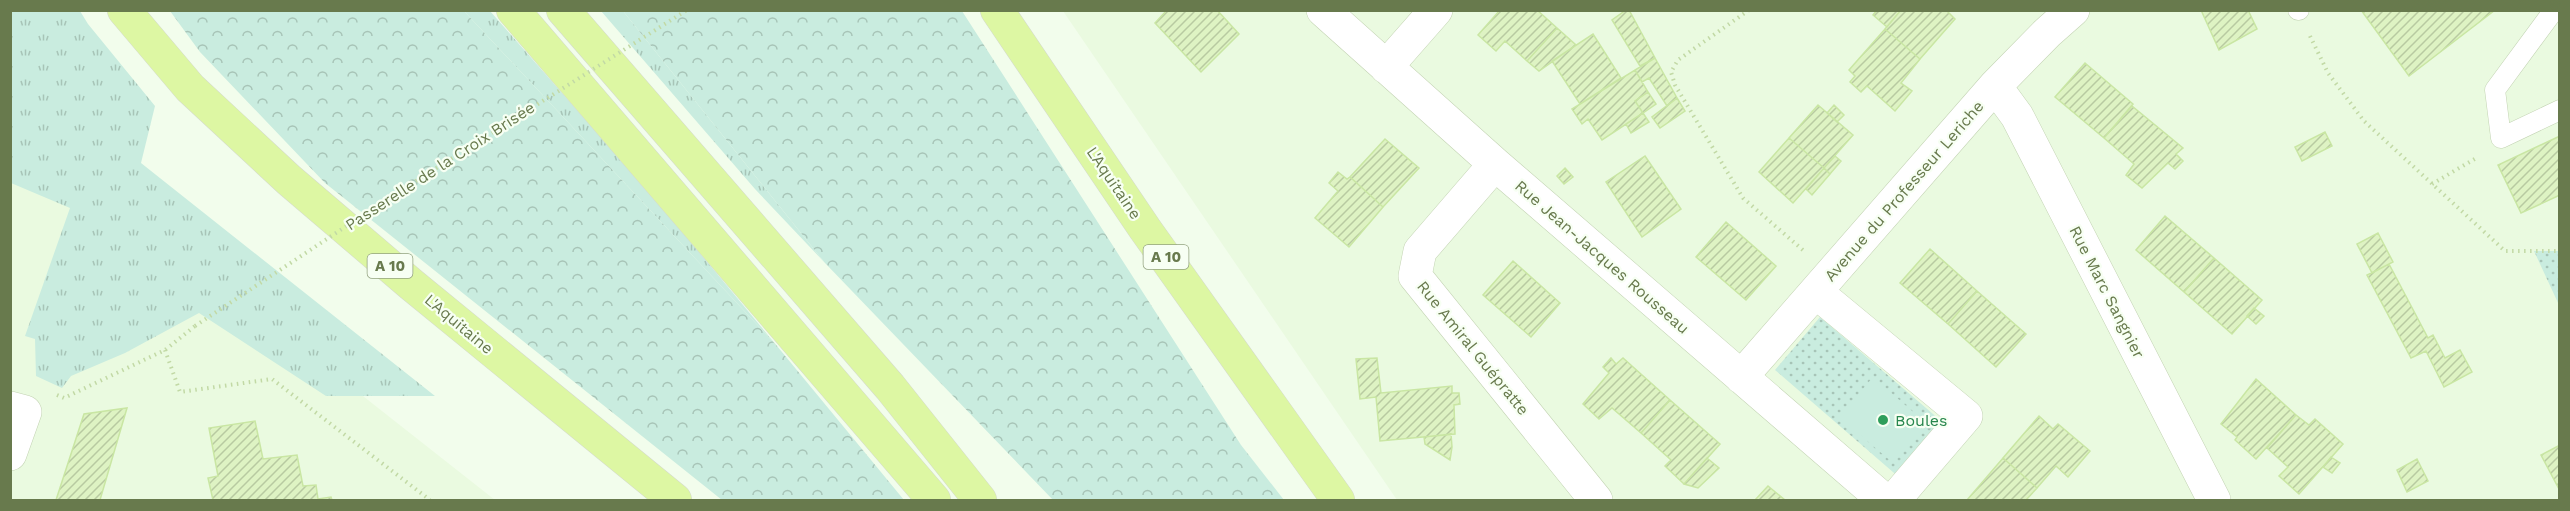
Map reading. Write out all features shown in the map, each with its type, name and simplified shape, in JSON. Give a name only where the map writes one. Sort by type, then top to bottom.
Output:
[{"type":"highway","name":"L'Aquitaine","points":[[124,10],[190,88],[289,180],[675,501]]},
{"type":"highway","points":[[513,10],[934,501]]},
{"type":"highway","points":[[563,10],[890,387],[980,501]]},
{"type":"highway","name":"L'Aquitaine","points":[[997,10],[1145,229],[1338,501]]},
{"type":"highway","points":[[890,387],[1001,501]]},
{"type":"street","name":"Rue Jean-Jacques Rousseau","points":[[1323,10],[1495,164],[1884,501]]},
{"type":"street","points":[[1386,67],[1436,10]]},
{"type":"street","name":"Avenue du Professeur Leriche","points":[[1741,377],[1995,86],[2073,10]]},
{"type":"street","name":"Rue Marc Sangnier","points":[[1995,86],[2018,116],[2214,501]]},
{"type":"street","name":"Rue Amiral Guépratte","points":[[1495,164],[1420,251],[1415,276],[1596,501]]},
{"type":"street","points":[[1823,283],[1966,416],[1894,501]]},
{"type":"street","points":[[10,454],[18,410]]},
{"type":"lane","points":[[2554,10],[2495,90],[2501,138],[2559,110]]},
{"type":"path","name":"Passerelle de la Croix Brisée","points":[[18,410],[33,387],[64,398],[165,350],[195,326],[389,198],[687,10]]},
{"type":"path","points":[[1749,10],[1678,60],[1671,72],[1675,85],[1743,198],[1823,283]]},
{"type":"path","points":[[2298,11],[2328,73],[2364,121],[2432,184],[2505,250],[2559,250]]},
{"type":"path","points":[[2432,184],[2475,159]]},
{"type":"path","points":[[165,350],[180,392],[272,379],[430,501]]},
{"type":"shaded area","points":[[1063,11],[2559,11],[2559,500],[1397,500]]},
{"type":"shaded area","points":[[11,119],[495,500],[11,500]]},
{"type":"green space","points":[[10,11],[80,11],[155,106],[141,163],[435,396],[326,396],[199,313],[125,353],[71,376],[62,388],[36,376],[35,339],[25,336],[70,208],[11,183]]},
{"type":"green space","points":[[170,11],[464,11],[777,346],[904,500],[722,500],[325,183],[200,52]]},
{"type":"green space","points":[[464,11],[490,11],[650,193],[777,346]]},
{"type":"green space","points":[[601,11],[623,11],[825,263],[755,189]]},
{"type":"green space","points":[[623,11],[962,11],[1241,445],[1284,500],[1053,500],[825,263]]},
{"type":"green space","points":[[2534,251],[2559,251],[2559,305]]},
{"type":"green space","points":[[1820,317],[1947,426],[1901,479],[1775,370]]},
{"type":"green space","name":"Boules","points":[[1873,377],[1927,424],[1893,463],[1839,417]]},
{"type":"building","points":[[1167,10],[1217,10],[1239,34],[1201,72],[1155,23]]},
{"type":"building","points":[[1500,10],[1537,10],[1557,28],[1527,61],[1505,41],[1496,51],[1478,35]]},
{"type":"building","points":[[1629,10],[1655,58],[1640,66],[1612,20]]},
{"type":"building","points":[[1877,10],[1901,10],[1887,27],[1873,15]]},
{"type":"building","points":[[1901,10],[1946,10],[1955,19],[1920,59],[1885,29]]},
{"type":"building","points":[[2201,10],[2248,10],[2257,29],[2219,50]]},
{"type":"building","points":[[2361,10],[2495,10],[2409,76]]},
{"type":"building","points":[[1557,28],[1576,45],[1539,71],[1527,61]]},
{"type":"building","points":[[1885,29],[1920,59],[1901,83],[1912,91],[1895,111],[1867,86],[1861,92],[1850,82],[1855,76],[1849,70]]},
{"type":"building","points":[[1593,34],[1621,78],[1580,104],[1552,61]]},
{"type":"building","points":[[1655,58],[1677,98],[1667,106],[1649,78],[1642,82],[1635,70]]},
{"type":"building","points":[[2085,63],[2133,104],[2104,138],[2055,97]]},
{"type":"building","points":[[1635,70],[1648,92],[1635,101],[1643,113],[1602,140],[1588,119],[1582,124],[1572,109]]},
{"type":"building","points":[[1648,92],[1656,104],[1643,113],[1635,101]]},
{"type":"building","points":[[1677,98],[1685,111],[1660,128],[1652,117]]},
{"type":"building","points":[[1818,105],[1853,135],[1824,168],[1789,138]]},
{"type":"building","points":[[1834,105],[1844,115],[1837,122],[1827,113]]},
{"type":"building","points":[[2132,106],[2183,148],[2176,154],[2183,161],[2175,169],[2168,163],[2142,188],[2126,175],[2134,164],[2104,138]]},
{"type":"building","points":[[1643,113],[1649,122],[1631,133],[1626,124]]},
{"type":"building","points":[[2325,132],[2332,146],[2302,161],[2295,147]]},
{"type":"building","points":[[2560,136],[2560,195],[2521,213],[2498,165]]},
{"type":"building","points":[[1789,138],[1824,168],[1793,203],[1759,172]]},
{"type":"building","points":[[1385,139],[1419,168],[1383,207],[1350,177]]},
{"type":"building","points":[[1645,156],[1681,209],[1642,237],[1606,182]]},
{"type":"building","points":[[1835,156],[1841,161],[1830,174],[1824,168]]},
{"type":"building","points":[[1565,168],[1573,177],[1564,184],[1557,176]]},
{"type":"building","points":[[1824,168],[1830,174],[1812,195],[1806,189]]},
{"type":"building","points":[[1338,172],[1347,179],[1350,177],[1383,207],[1349,247],[1315,218],[1338,191],[1329,183]]},
{"type":"building","points":[[2165,216],[2214,258],[2184,292],[2136,250]]},
{"type":"building","points":[[1726,222],[1776,266],[1746,300],[1696,257]]},
{"type":"building","points":[[2378,233],[2393,262],[2372,273],[2357,244]]},
{"type":"building","points":[[1930,249],[1977,291],[1948,324],[1900,283]]},
{"type":"building","points":[[2214,258],[2262,300],[2232,334],[2184,292]]},
{"type":"building","points":[[1513,261],[1560,303],[1531,337],[1483,295]]},
{"type":"building","points":[[2389,264],[2428,338],[2433,335],[2445,358],[2460,350],[2472,372],[2444,387],[2426,351],[2411,358],[2367,275]]},
{"type":"building","points":[[1977,291],[2026,334],[1996,367],[1948,324]]},
{"type":"building","points":[[2254,308],[2264,316],[2256,324],[2247,316]]},
{"type":"building","points":[[1377,358],[1381,393],[1452,386],[1452,393],[1459,393],[1460,404],[1454,405],[1455,434],[1380,441],[1376,397],[1360,399],[1356,359]]},
{"type":"building","points":[[1611,358],[1616,364],[1623,358],[1670,400],[1641,433],[1612,408],[1599,419],[1583,404],[1609,373],[1603,367]]},
{"type":"building","points":[[2256,379],[2296,415],[2256,459],[2235,440],[2237,437],[2221,424]]},
{"type":"building","points":[[1670,400],[1720,444],[1684,484],[1665,466],[1671,460],[1641,433]]},
{"type":"building","points":[[127,408],[100,500],[56,500],[84,414]]},
{"type":"building","points":[[2296,415],[2309,425],[2315,419],[2343,444],[2299,494],[2279,476],[2288,467],[2267,448]]},
{"type":"building","points":[[2039,416],[2053,429],[2058,424],[2090,451],[2068,477],[2056,466],[2037,488],[2003,458]]},
{"type":"building","points":[[255,421],[263,459],[297,455],[303,486],[316,485],[318,499],[331,497],[332,500],[213,500],[208,478],[218,476],[209,428]]},
{"type":"building","points":[[1451,434],[1450,460],[1425,444],[1424,437]]},
{"type":"building","points":[[2560,445],[2560,491],[2541,455]]},
{"type":"building","points":[[2331,457],[2340,463],[2332,473],[2323,467]]},
{"type":"building","points":[[1707,458],[1719,468],[1698,488],[1684,484]]},
{"type":"building","points":[[2003,458],[2037,488],[2026,500],[1967,500]]},
{"type":"building","points":[[2417,459],[2428,481],[2407,492],[2397,470]]},
{"type":"building","points":[[1768,486],[1785,500],[1755,500]]},
{"type":"place","name":"Boules","points":[[1883,420]]}]
